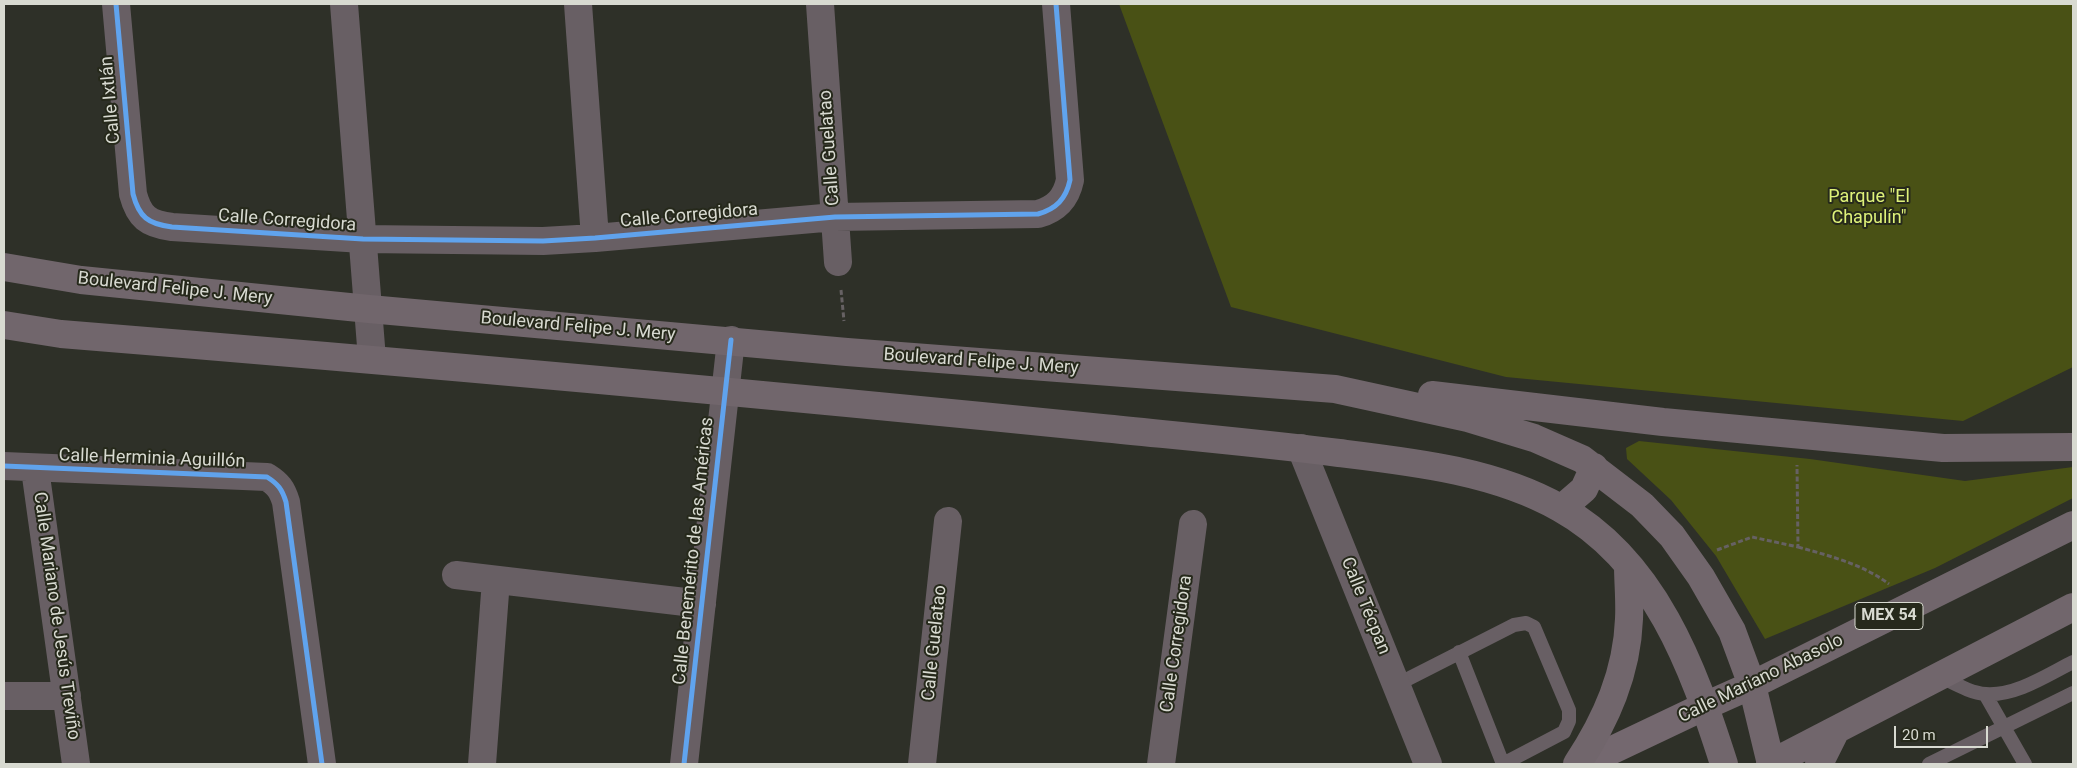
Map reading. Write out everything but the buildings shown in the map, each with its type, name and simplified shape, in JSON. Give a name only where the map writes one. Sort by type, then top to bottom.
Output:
[{"type":"main road","name":"Boulevard Felipe J. Mery","points":[[4,267],[81,280],[370,309],[731,340],[847,352],[1335,389],[1468,418],[1534,438],[1594,467],[1642,504],[1672,536],[1691,563],[1732,631],[1752,685],[1770,764]]},
{"type":"main road","points":[[4,325],[61,334],[726,390],[1301,448],[1441,468],[1499,483],[1535,495],[1562,508],[1598,534],[1628,565],[1651,594],[1669,623],[1688,662],[1724,764]]},
{"type":"main road","points":[[1335,389],[1453,396],[1663,422],[1943,448],[2073,448]]},
{"type":"main road","points":[[1562,508],[1584,489],[1594,467]]},
{"type":"main road","name":"Calle Mariano Abasolo","points":[[1582,764],[1752,685],[2073,525]]},
{"type":"main road","points":[[1577,764],[1598,732],[1614,696],[1624,661],[1629,619],[1628,565]]},
{"type":"main road","points":[[1770,764],[2073,607]]},
{"type":"main road","points":[[1819,764],[1836,730]]},
{"type":"street","name":"Calle Ixtlán","points":[[116,4],[133,194]]},
{"type":"street","points":[[344,4],[370,309],[372,359]]},
{"type":"street","points":[[578,4],[595,238]]},
{"type":"street","name":"Calle Guelatao","points":[[820,4],[838,262]]},
{"type":"street","name":"Calle Corregidora","points":[[133,194],[137,209],[146,219],[159,226],[364,239],[543,241],[835,217],[1038,214],[1051,210],[1062,201],[1068,191],[1070,180],[1056,4]]},
{"type":"street","name":"Calle Benemérito de las Américas","points":[[684,764],[731,340]]},
{"type":"street","name":"Calle Técpan","points":[[1301,448],[1428,764]]},
{"type":"street","name":"Calle Herminia Aguillón","points":[[4,466],[35,469],[266,477],[282,490],[286,502],[322,764]]},
{"type":"street","name":"Calle Mariano de Jesús Treviño","points":[[35,469],[76,764]]},
{"type":"street","name":"Calle Guelatao","points":[[922,764],[948,521]]},
{"type":"street","name":"Calle Corregidora","points":[[1161,764],[1193,524]]},
{"type":"street","name":"Calle Benemérito de las Américas","points":[[456,575],[702,604]]},
{"type":"street","points":[[482,764],[496,580]]},
{"type":"street","points":[[4,696],[67,696]]},
{"type":"lane","points":[[1396,685],[1459,652],[1514,625],[1526,623],[1534,627],[1569,710],[1569,720],[1564,732],[1503,764],[1459,652]]},
{"type":"lane","points":[[1939,676],[1969,690],[1985,694],[2001,694],[2016,689],[2073,662]]},
{"type":"lane","points":[[1929,764],[2073,693]]},
{"type":"lane","points":[[1985,694],[2025,764]]},
{"type":"path","points":[[838,262],[847,352]]},
{"type":"path","points":[[1797,434],[1798,546]]},
{"type":"path","points":[[1691,563],[1721,547],[1752,537],[1798,546],[1842,560],[1874,573],[1892,586],[1910,606]]},
{"type":"green space","name":"Parque \"El Chapulín\"","points":[[1119,4],[2073,4],[2073,367],[1963,421],[1506,377],[1231,307]]},
{"type":"green space","points":[[1639,441],[1810,459],[1965,481],[2073,467],[2073,498],[1935,568],[1765,639],[1716,556],[1671,500],[1627,459],[1626,448]]},
{"type":"cycle path","points":[[116,4],[133,194],[138,208],[151,221],[172,227],[363,239],[543,241],[835,217],[1038,214],[1044,212],[1055,206],[1063,198],[1070,180],[1056,4]]},
{"type":"cycle path","points":[[684,764],[731,340]]},
{"type":"cycle path","points":[[4,466],[267,477],[277,485],[286,502],[322,764]]}]
